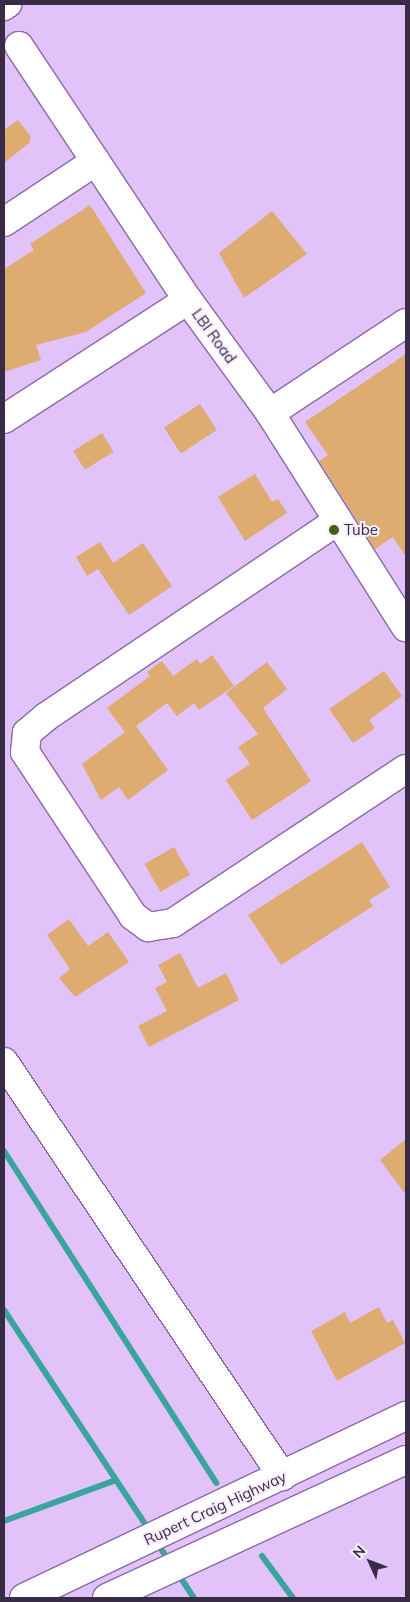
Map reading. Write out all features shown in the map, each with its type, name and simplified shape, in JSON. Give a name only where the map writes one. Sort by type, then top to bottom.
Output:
[{"type":"street","name":"LBI Road","points":[[19,46],[188,300],[270,413],[336,522],[406,627]]},
{"type":"street","points":[[4,222],[96,161]]},
{"type":"street","points":[[4,419],[188,300]]},
{"type":"street","points":[[270,413],[406,323]]},
{"type":"street","points":[[336,522],[46,717],[28,733],[25,752],[133,916],[148,927],[173,923],[406,770]]},
{"type":"street","points":[[4,1062],[282,1476]]},
{"type":"street","name":"Rupert Craig Highway","points":[[24,1598],[406,1416]]},
{"type":"street","points":[[107,1598],[406,1460]]},
{"type":"building","points":[[18,120],[31,137],[29,143],[4,163],[4,130]]},
{"type":"building","points":[[90,205],[146,293],[86,332],[36,345],[41,360],[4,372],[4,269],[34,250],[30,244]]},
{"type":"building","points":[[272,211],[307,254],[244,298],[219,253]]},
{"type":"building","points":[[406,354],[406,557],[393,537],[375,549],[319,461],[328,455],[305,422]]},
{"type":"building","points":[[200,404],[217,430],[181,453],[164,427]]},
{"type":"building","points":[[102,433],[114,452],[85,470],[73,451]]},
{"type":"building","points":[[255,474],[272,502],[278,499],[287,513],[245,541],[218,497]]},
{"type":"building","points":[[100,542],[113,563],[143,543],[172,586],[129,615],[98,569],[87,576],[76,557]]},
{"type":"building","points":[[212,655],[234,686],[199,710],[194,703],[177,716],[167,703],[136,726],[168,770],[128,800],[119,787],[101,800],[82,764],[125,732],[107,708],[150,676],[147,672],[162,661],[173,676],[197,659],[200,664]]},
{"type":"building","points":[[267,662],[287,689],[263,708],[311,781],[252,820],[226,780],[250,764],[238,747],[258,734],[226,693]]},
{"type":"building","points":[[384,671],[402,696],[369,720],[375,728],[353,743],[329,709]]},
{"type":"building","points":[[362,842],[390,887],[369,900],[373,906],[281,965],[248,915]]},
{"type":"building","points":[[174,847],[190,875],[161,892],[145,864]]},
{"type":"building","points":[[69,919],[88,946],[108,932],[129,962],[75,997],[59,978],[70,969],[47,935]]},
{"type":"building","points":[[180,953],[198,988],[226,973],[239,1000],[149,1047],[138,1026],[167,1011],[155,988],[167,982],[158,965]]},
{"type":"building","points":[[406,1139],[406,1195],[380,1160]]},
{"type":"building","points":[[379,1307],[387,1323],[393,1320],[405,1343],[337,1381],[311,1331],[345,1312],[350,1323]]},
{"type":"waterway","points":[[4,1151],[216,1483]]},
{"type":"waterway","points":[[4,1310],[149,1530]]},
{"type":"waterway","points":[[4,1521],[116,1480]]},
{"type":"waterway","points":[[157,1543],[170,1562]]},
{"type":"waterway","points":[[262,1556],[293,1598]]},
{"type":"waterway","points":[[177,1572],[194,1598]]},
{"type":"place","name":"Tube","points":[[334,530]]}]
